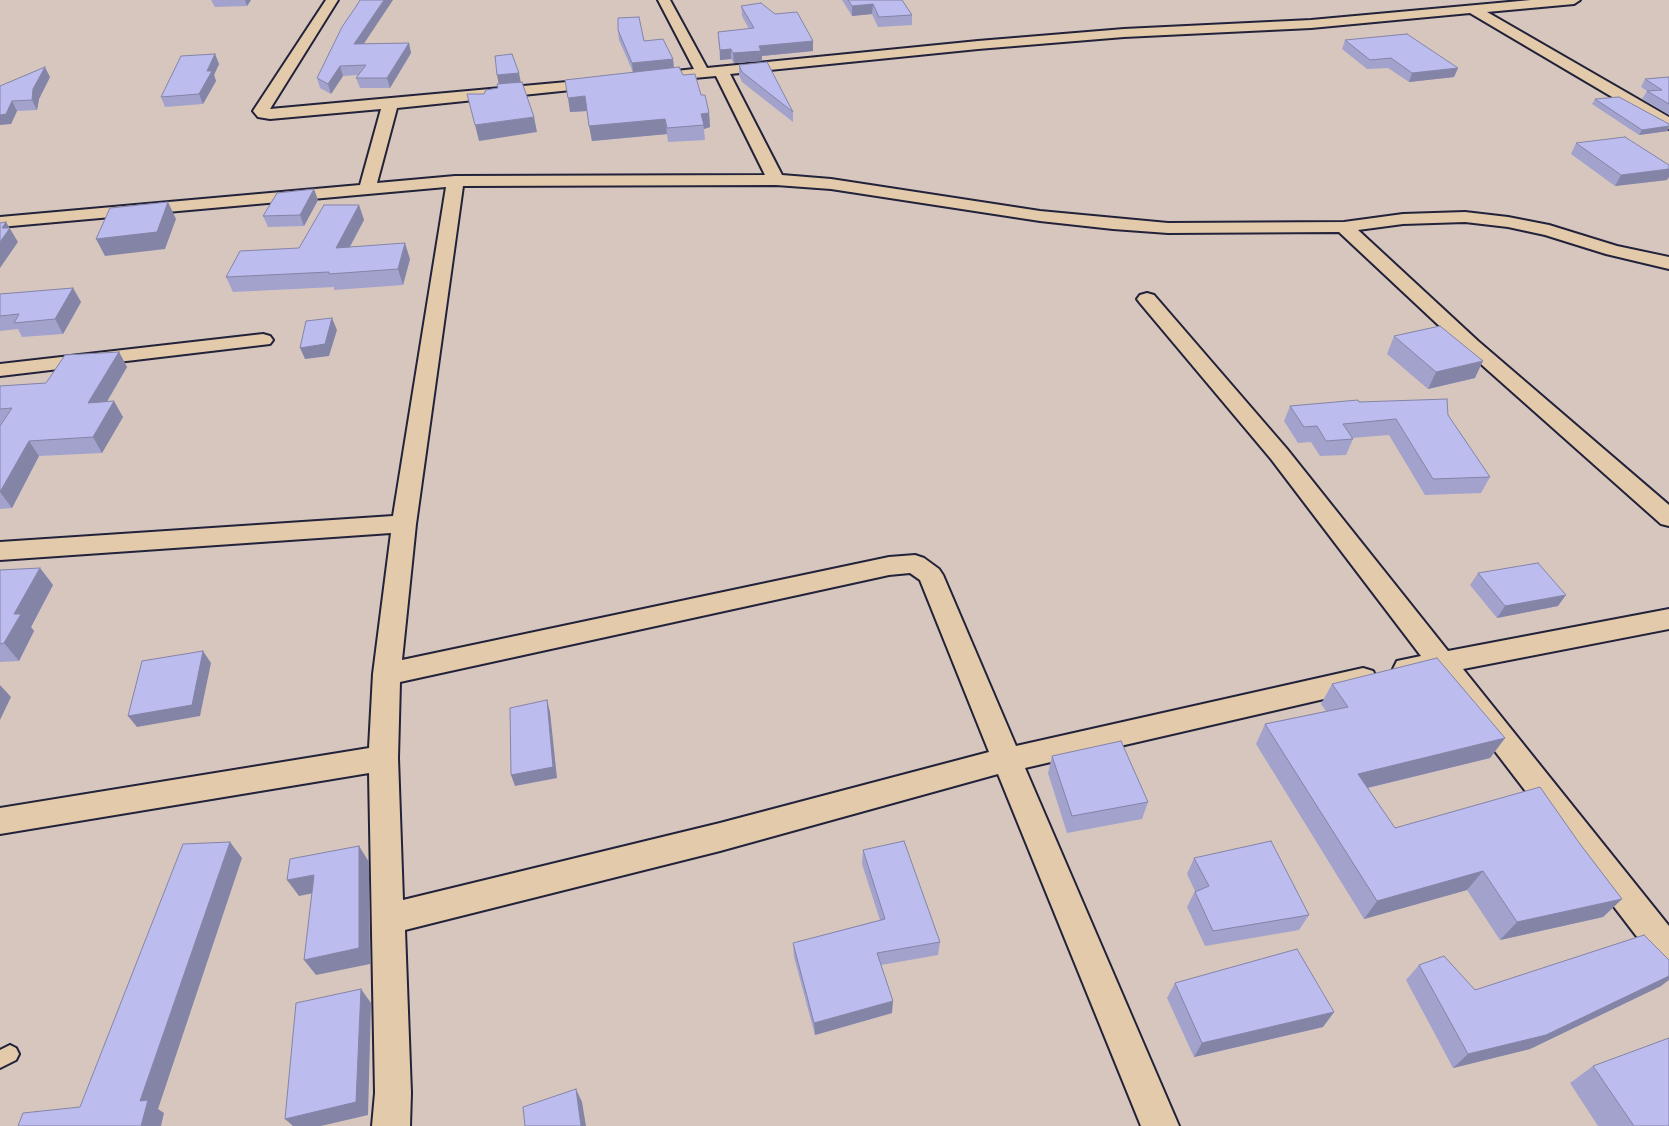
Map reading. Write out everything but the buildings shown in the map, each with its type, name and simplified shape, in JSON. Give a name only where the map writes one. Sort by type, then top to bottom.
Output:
[{"type":"street","points":[[332,0],[261,111],[263,114],[390,104],[615,82]]},
{"type":"street","points":[[664,0],[703,73]]},
{"type":"street","points":[[634,80],[1114,34],[1311,24],[1574,0]]},
{"type":"street","points":[[1474,10],[1669,124]]},
{"type":"street","points":[[721,71],[776,180]]},
{"type":"street","points":[[367,188],[390,104]]},
{"type":"street","points":[[0,222],[455,181],[776,180],[831,184],[1040,216],[1114,224],[1217,229],[1344,227],[1403,220],[1465,218],[1508,222],[1549,230],[1612,250],[1669,263]]},
{"type":"street","points":[[391,1126],[393,1093],[384,758],[387,674],[404,524],[455,181]]},
{"type":"street","points":[[1344,227],[1471,345],[1669,518]]},
{"type":"street","points":[[1147,299],[1279,454],[1669,952]]},
{"type":"street","points":[[0,370],[263,340]]},
{"type":"street","points":[[0,551],[404,524]]},
{"type":"street","points":[[387,674],[889,566],[915,564],[930,575],[1160,1126]]},
{"type":"street","points":[[388,919],[720,837],[1006,760],[1441,661],[1669,619]]},
{"type":"street","points":[[0,821],[384,758]]}]
